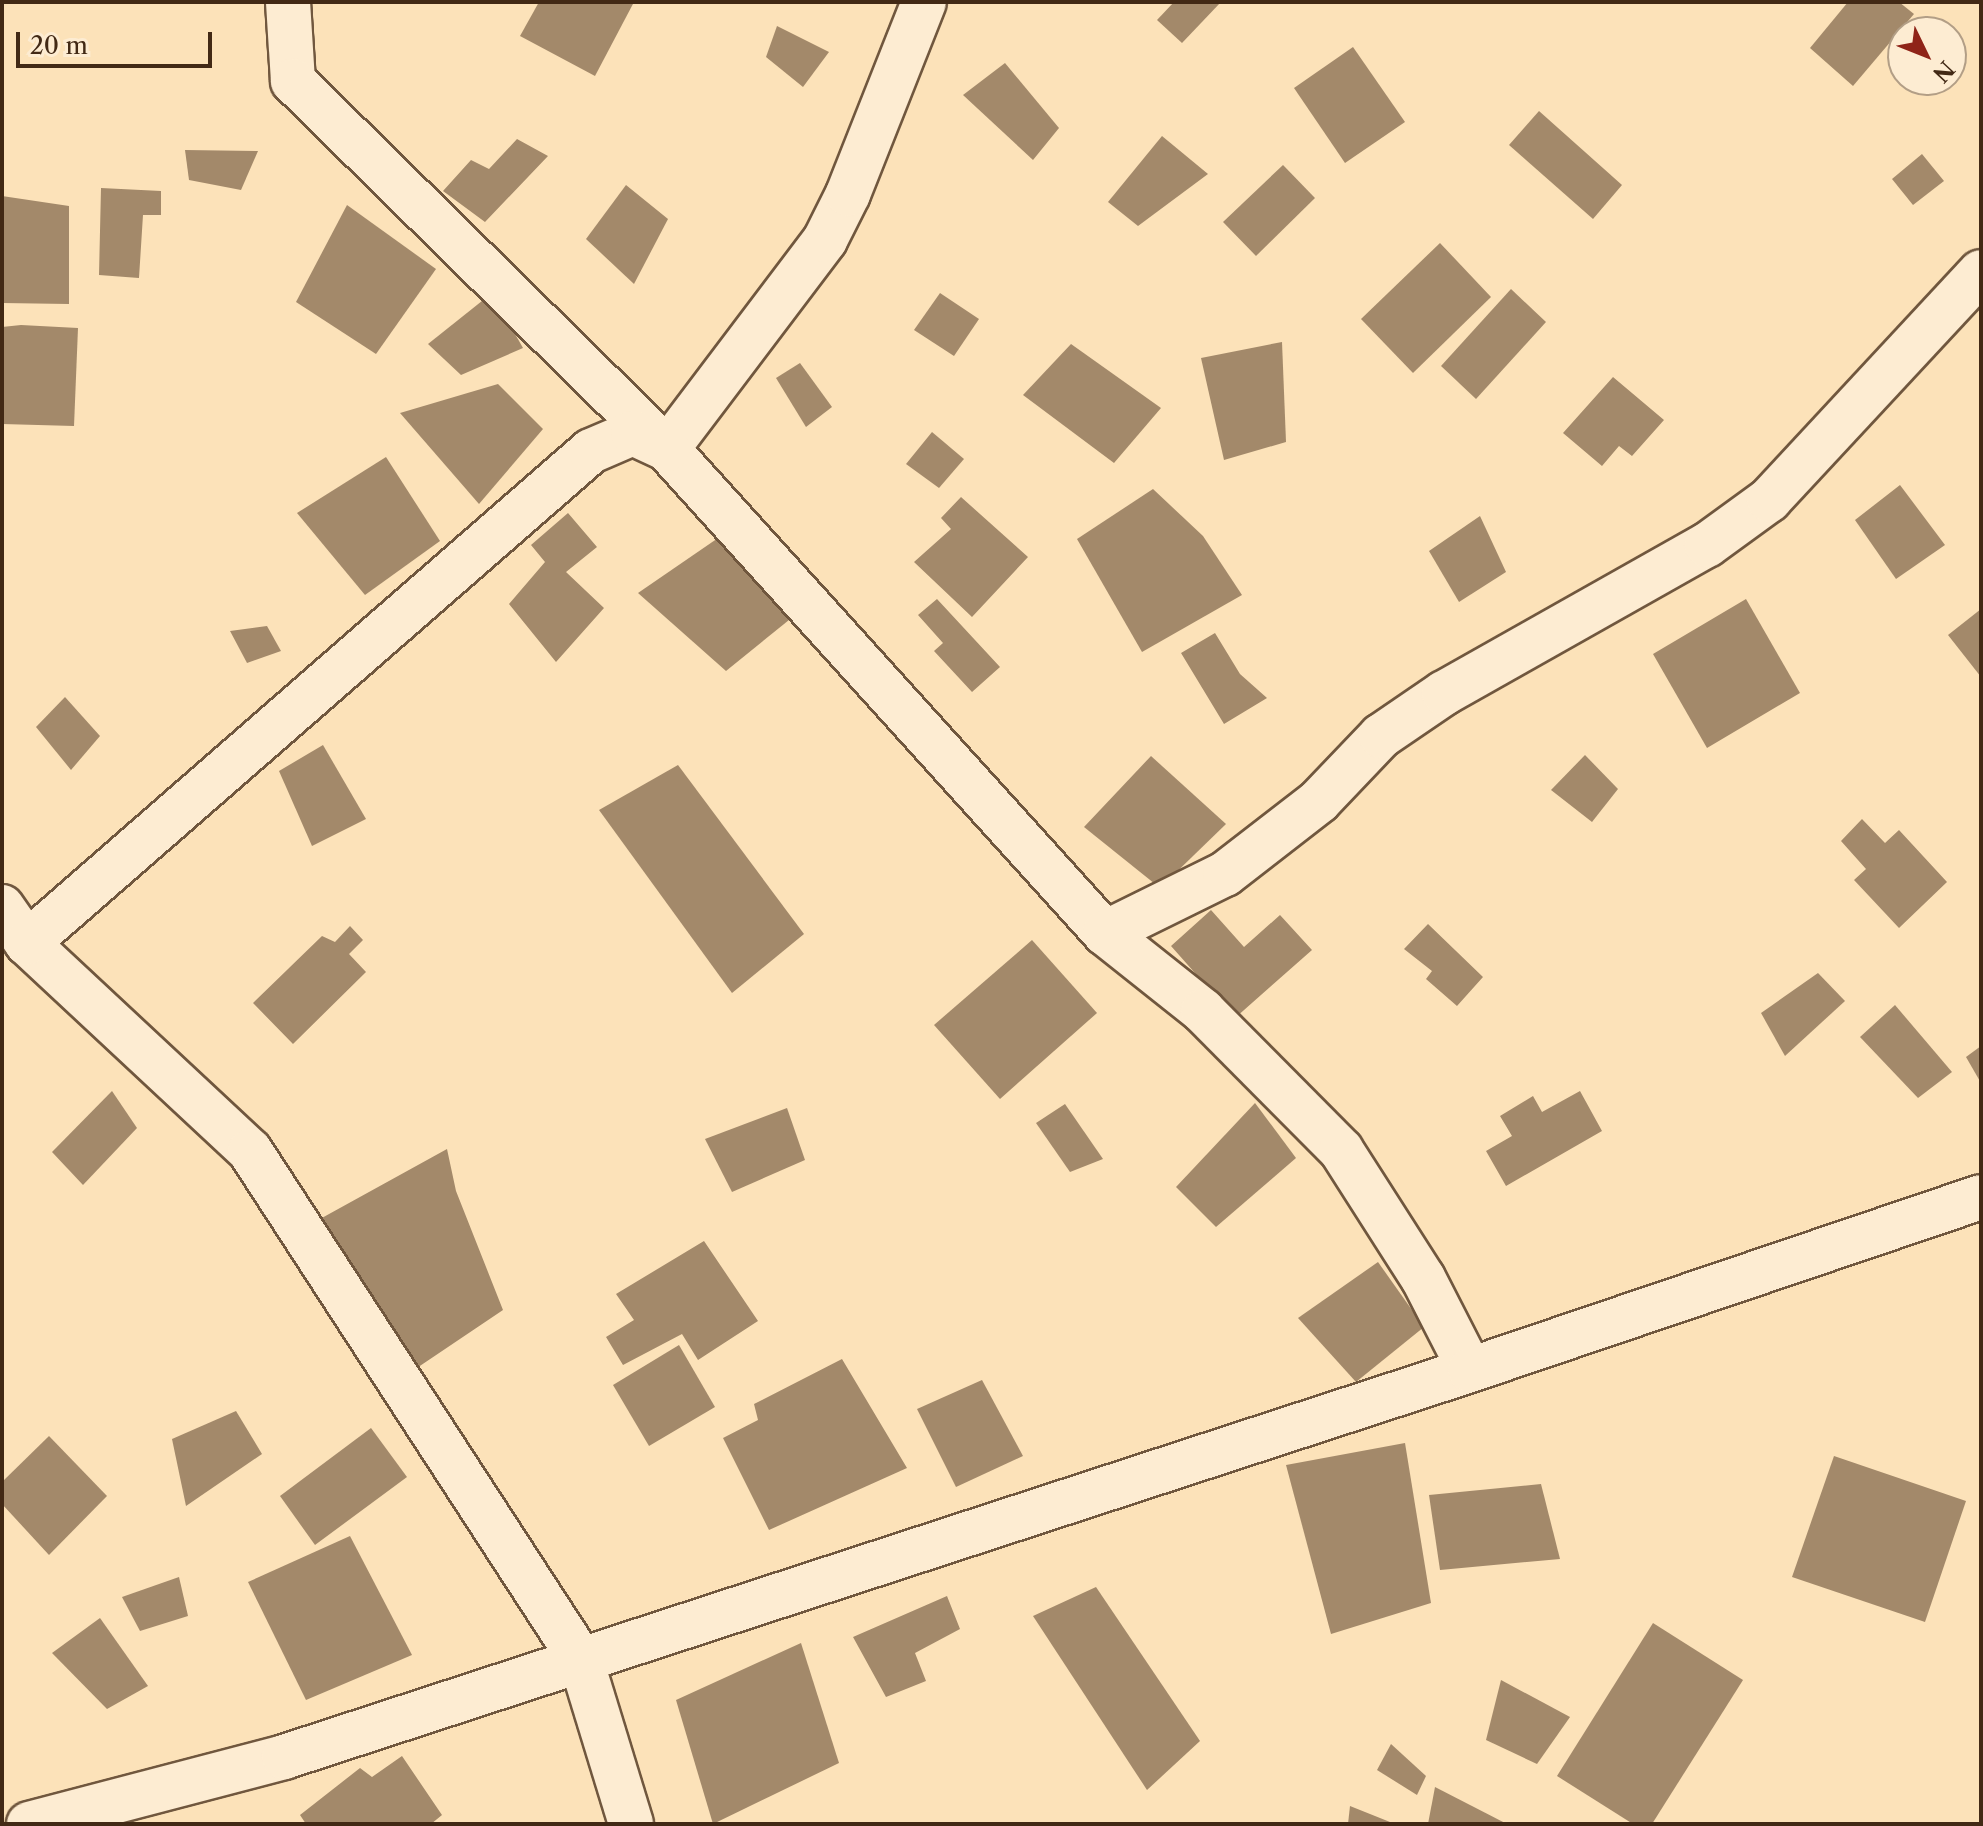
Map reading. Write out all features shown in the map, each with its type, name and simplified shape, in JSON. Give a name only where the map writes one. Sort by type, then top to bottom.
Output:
[{"type":"street","points":[[288,2],[293,81],[667,449],[1105,933],[1203,1011],[1341,1150],[1423,1278],[1470,1370]]},
{"type":"street","points":[[667,449],[825,240],[848,194],[924,2]]},
{"type":"street","points":[[1105,933],[1225,874],[1319,801],[1381,736],[1444,693],[1707,545],[1769,500],[1981,272]]},
{"type":"street","points":[[27,943],[591,451],[633,433],[667,449]]},
{"type":"street","points":[[2,907],[27,943],[250,1151],[581,1660],[631,1824]]},
{"type":"street","points":[[29,1824],[284,1757],[1470,1370],[1981,1197]]},
{"type":"building","points":[[539,2],[634,2],[595,76],[520,36]]},
{"type":"building","points":[[1174,2],[1221,2],[1182,43],[1157,20]]},
{"type":"building","points":[[1848,2],[1899,2],[1914,14],[1887,16],[1887,46],[1853,86],[1810,48]]},
{"type":"building","points":[[777,26],[829,52],[803,87],[766,57]]},
{"type":"building","points":[[1353,47],[1405,122],[1345,163],[1294,88]]},
{"type":"building","points":[[1005,63],[1059,128],[1033,160],[963,95]]},
{"type":"building","points":[[1539,111],[1622,185],[1593,219],[1509,145]]},
{"type":"building","points":[[1162,136],[1208,174],[1138,226],[1108,202]]},
{"type":"building","points":[[517,139],[548,156],[485,222],[443,191],[471,160],[489,169]]},
{"type":"building","points":[[185,150],[258,151],[241,190],[189,180]]},
{"type":"building","points":[[1922,154],[1944,181],[1913,205],[1892,179]]},
{"type":"building","points":[[1283,165],[1315,198],[1256,256],[1223,222]]},
{"type":"building","points":[[626,185],[668,219],[634,284],[586,239]]},
{"type":"building","points":[[101,188],[161,191],[161,215],[143,215],[139,278],[99,275]]},
{"type":"building","points":[[2,196],[69,206],[69,304],[2,303]]},
{"type":"building","points":[[347,205],[436,269],[376,354],[296,302]]},
{"type":"building","points":[[1440,243],[1491,297],[1413,373],[1361,319]]},
{"type":"building","points":[[1511,289],[1546,322],[1476,399],[1441,366]]},
{"type":"building","points":[[492,293],[523,348],[461,375],[428,344]]},
{"type":"building","points":[[940,293],[979,319],[954,356],[914,330]]},
{"type":"building","points":[[2,327],[78,328],[74,426],[2,424]]},
{"type":"building","points":[[1282,342],[1286,442],[1224,460],[1201,358]]},
{"type":"building","points":[[1071,344],[1161,408],[1114,463],[1023,395]]},
{"type":"building","points":[[800,363],[832,407],[806,427],[776,378]]},
{"type":"building","points":[[1613,377],[1664,420],[1632,456],[1619,446],[1602,466],[1563,433]]},
{"type":"building","points":[[498,384],[543,429],[479,504],[400,413]]},
{"type":"building","points":[[932,432],[964,459],[939,488],[906,464]]},
{"type":"building","points":[[386,457],[440,541],[365,595],[297,513]]},
{"type":"building","points":[[1900,485],[1945,545],[1896,579],[1855,520]]},
{"type":"building","points":[[1153,489],[1203,536],[1242,595],[1142,652],[1077,539]]},
{"type":"building","points":[[961,497],[1028,557],[972,617],[914,562],[951,529],[941,518]]},
{"type":"building","points":[[568,513],[597,547],[566,572],[604,608],[556,662],[509,604],[545,562],[531,545]]},
{"type":"building","points":[[1480,516],[1506,572],[1459,602],[1429,551]]},
{"type":"building","points":[[721,536],[789,620],[726,671],[638,593]]},
{"type":"building","points":[[937,599],[1000,667],[972,692],[934,651],[943,643],[918,615]]},
{"type":"building","points":[[1746,599],[1800,693],[1707,748],[1653,654]]},
{"type":"building","points":[[1981,609],[1981,677],[1948,635]]},
{"type":"building","points":[[267,626],[281,651],[247,663],[230,631]]},
{"type":"building","points":[[1215,633],[1240,674],[1267,698],[1224,724],[1181,653]]},
{"type":"building","points":[[65,697],[100,736],[71,770],[36,727]]},
{"type":"building","points":[[323,745],[366,819],[312,846],[279,771]]},
{"type":"building","points":[[1585,755],[1618,789],[1592,822],[1551,790]]},
{"type":"building","points":[[1151,756],[1226,824],[1160,888],[1084,827]]},
{"type":"building","points":[[678,765],[804,934],[732,993],[599,810]]},
{"type":"building","points":[[1862,819],[1885,843],[1899,830],[1947,882],[1899,928],[1854,880],[1866,869],[1841,841]]},
{"type":"building","points":[[1211,910],[1244,947],[1280,915],[1312,950],[1235,1018],[1171,946]]},
{"type":"building","points":[[1428,924],[1483,977],[1457,1006],[1426,979],[1432,971],[1404,949]]},
{"type":"building","points":[[350,926],[363,940],[349,954],[366,972],[293,1044],[253,1003],[322,936],[335,942]]},
{"type":"building","points":[[1032,940],[1097,1013],[1000,1099],[934,1025]]},
{"type":"building","points":[[1818,973],[1845,1001],[1785,1056],[1761,1013]]},
{"type":"building","points":[[1895,1005],[1952,1072],[1918,1098],[1860,1037]]},
{"type":"building","points":[[1981,1046],[1981,1083],[1966,1057]]},
{"type":"building","points":[[112,1091],[137,1128],[83,1185],[52,1152]]},
{"type":"building","points":[[1580,1091],[1602,1131],[1506,1186],[1486,1151],[1512,1136],[1500,1116],[1533,1096],[1542,1112]]},
{"type":"building","points":[[1255,1103],[1296,1158],[1216,1227],[1176,1187]]},
{"type":"building","points":[[1065,1104],[1103,1159],[1070,1172],[1036,1123]]},
{"type":"building","points":[[787,1108],[805,1160],[732,1192],[705,1139]]},
{"type":"building","points":[[447,1149],[456,1191],[503,1310],[399,1380],[320,1219]]},
{"type":"building","points":[[704,1241],[758,1321],[698,1360],[682,1334],[623,1365],[606,1337],[634,1320],[616,1294]]},
{"type":"building","points":[[1378,1262],[1424,1327],[1356,1382],[1298,1318]]},
{"type":"building","points":[[679,1345],[715,1407],[649,1446],[613,1385]]},
{"type":"building","points":[[842,1359],[907,1468],[769,1530],[723,1438],[758,1420],[754,1404]]},
{"type":"building","points":[[982,1380],[1023,1456],[956,1487],[917,1409]]},
{"type":"building","points":[[236,1411],[262,1454],[186,1506],[172,1439]]},
{"type":"building","points":[[371,1428],[407,1477],[315,1545],[280,1496]]},
{"type":"building","points":[[49,1436],[107,1496],[49,1555],[2,1504],[2,1482]]},
{"type":"building","points":[[1405,1443],[1431,1603],[1331,1634],[1286,1465]]},
{"type":"building","points":[[1834,1456],[1966,1501],[1925,1622],[1792,1577]]},
{"type":"building","points":[[1541,1484],[1560,1559],[1440,1570],[1429,1495]]},
{"type":"building","points":[[350,1536],[412,1655],[306,1700],[248,1582]]},
{"type":"building","points":[[179,1577],[188,1616],[140,1631],[122,1597]]},
{"type":"building","points":[[1096,1587],[1200,1741],[1147,1790],[1033,1616]]},
{"type":"building","points":[[947,1596],[960,1629],[915,1653],[926,1681],[886,1697],[853,1637]]},
{"type":"building","points":[[100,1618],[148,1686],[107,1709],[52,1653]]},
{"type":"building","points":[[1653,1623],[1743,1680],[1652,1824],[1633,1824],[1557,1776]]},
{"type":"building","points":[[801,1643],[839,1763],[713,1824],[676,1700]]},
{"type":"building","points":[[1501,1680],[1570,1717],[1537,1764],[1486,1740]]},
{"type":"building","points":[[1391,1744],[1426,1776],[1417,1795],[1377,1770]]},
{"type":"building","points":[[402,1756],[442,1815],[431,1824],[306,1824],[300,1815],[360,1768],[372,1777]]},
{"type":"building","points":[[1435,1787],[1507,1824],[1428,1824]]},
{"type":"building","points":[[1350,1806],[1395,1824],[1348,1824]]}]
